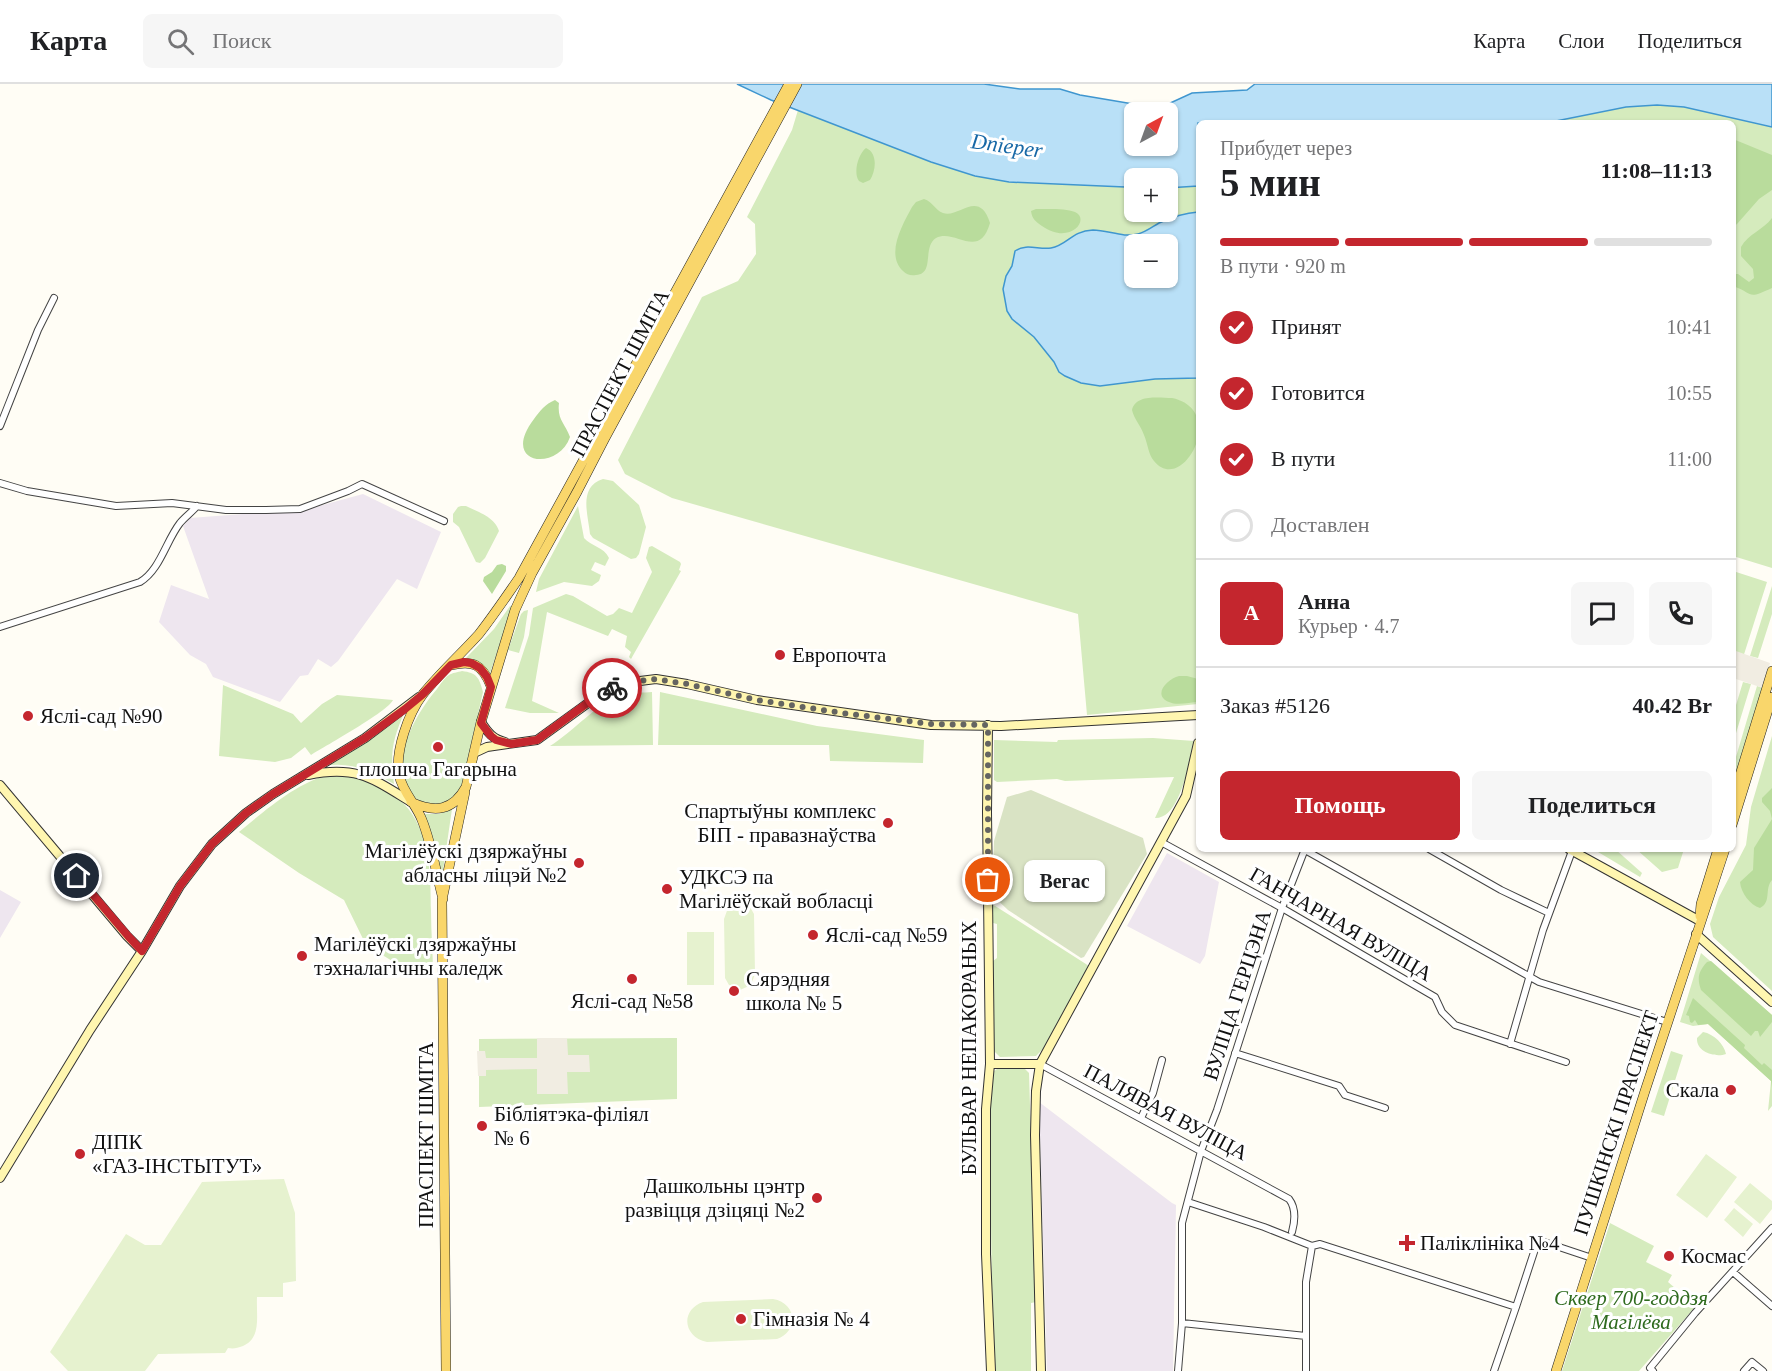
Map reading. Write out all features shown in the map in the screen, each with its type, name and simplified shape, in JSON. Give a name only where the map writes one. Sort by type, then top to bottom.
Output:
[{"type":"main road","name":"ПРАСПЕКТ ШМІТА","points":[[446,1371],[443,899],[481,723],[515,610],[532,573],[577,492],[789,84]]},
{"type":"main road","name":"ПРАСПЕКТ ШМІТА","points":[[443,899],[421,817],[400,779],[399,750],[405,730],[422,695],[451,665],[499,608],[519,578],[797,84]]},
{"type":"main road","points":[[451,665],[471,663],[480,668],[491,687]]},
{"type":"main road","points":[[1736,788],[1772,671]]},
{"type":"main road","points":[[474,753],[487,747],[537,740],[606,690],[617,685],[656,679],[757,700],[931,724],[988,725],[1196,715]]},
{"type":"main road","points":[[0,1178],[180,886],[212,844],[246,813],[365,738],[422,695]]},
{"type":"main road","points":[[1736,812],[1772,697]]},
{"type":"main road","points":[[481,723],[496,740],[511,744]]},
{"type":"main road","name":"БУЛЬВАР НЕПАКОРАНЫХ","points":[[988,725],[990,1064],[986,1109],[986,1254],[991,1371]]},
{"type":"main road","points":[[1041,1371],[1035,1135],[1036,1091],[1040,1064],[1186,796],[1196,752]]},
{"type":"main road","points":[[302,776],[343,770],[370,778],[411,802],[435,809],[445,807],[460,798],[466,787]]},
{"type":"main road","points":[[0,784],[142,951]]},
{"type":"main road","points":[[1574,852],[1700,921]]},
{"type":"main road","name":"ПУШКІНСКІ ПРАСПЕКТ","points":[[1700,921],[1701,904],[1717,852]]},
{"type":"main road","name":"ПУШКІНСКІ ПРАСПЕКТ","points":[[1556,1371],[1667,1022],[1724,852]]},
{"type":"main road","points":[[1696,934],[1772,1002]]},
{"type":"main road","name":"ПАЛЯВАЯ ВУЛІЦА","points":[[990,1064],[1040,1064]]},
{"type":"street","points":[[0,426],[38,330],[54,298]]},
{"type":"street","points":[[0,483],[116,506],[172,503],[226,510],[300,509],[362,484],[444,521]]},
{"type":"street","points":[[0,627],[146,579],[179,524],[197,506]]},
{"type":"street","name":"ГАНЧАРНАЯ ВУЛІЦА","points":[[1161,842],[1282,908],[1435,997],[1442,1012],[1455,1025],[1566,1062]]},
{"type":"street","name":"ВУЛІЦА ГЕРЦЭНА","points":[[1179,1371],[1182,1323],[1182,1223],[1201,1151],[1217,1110],[1282,908],[1304,852]]},
{"type":"street","points":[[1309,852],[1530,977],[1667,1022]]},
{"type":"street","points":[[1434,852],[1501,890],[1549,913]]},
{"type":"street","points":[[1510,1044],[1569,852]]},
{"type":"street","points":[[1235,1053],[1339,1086],[1345,1095],[1385,1108]]},
{"type":"street","points":[[1141,1118],[1153,1093],[1162,1060]]},
{"type":"street","name":"ПАЛЯВАЯ ВУЛІЦА","points":[[1040,1064],[1289,1199],[1293,1203],[1294,1210],[1292,1232]]},
{"type":"street","points":[[1188,1202],[1264,1227],[1312,1246],[1320,1244],[1516,1307]]},
{"type":"street","points":[[1652,1370],[1695,1313],[1772,1228]]},
{"type":"street","points":[[1494,1371],[1538,1240],[1592,1258]]},
{"type":"street","points":[[1306,1371],[1306,1282],[1312,1246]]},
{"type":"street","points":[[1733,1272],[1772,1306]]},
{"type":"street","points":[[1182,1323],[1306,1336]]},
{"type":"street","points":[[1744,1371],[1752,1362],[1763,1371]]},
{"type":"shaded area","points":[[363,494],[441,532],[417,589],[397,579],[338,661],[331,667],[318,659],[308,675],[300,676],[280,702],[213,677],[206,664],[190,655],[159,622],[171,585],[209,599],[183,526],[190,518],[308,509]]},
{"type":"shaded area","points":[[1736,651],[1770,663],[1763,688],[1736,679]]},
{"type":"shaded area","points":[[1167,853],[1219,882],[1205,956],[1200,964],[1127,926]]},
{"type":"shaded area","points":[[0,890],[21,902],[0,938]]},
{"type":"shaded area","points":[[537,1038],[567,1038],[568,1055],[589,1055],[590,1072],[567,1072],[568,1094],[537,1094],[537,1069],[486,1070],[486,1076],[478,1076],[477,1051],[485,1051],[486,1058],[537,1058]]},
{"type":"shaded area","points":[[1039,1102],[1176,1205],[1173,1371],[1047,1371]]},
{"type":"green space","points":[[1670,105],[1772,127],[1772,568],[1736,557],[1736,120],[1562,120],[1626,107]]},
{"type":"green space","points":[[798,110],[931,162],[975,176],[1009,182],[1124,187],[1124,222],[1178,222],[1178,187],[1196,186],[1196,704],[1087,715],[1078,614],[672,498],[625,474],[618,460],[702,297],[738,281],[756,254],[755,224],[747,217],[792,130]]},
{"type":"green space","points":[[1736,140],[1772,155],[1772,190],[1759,199],[1737,224]]},
{"type":"green space","points":[[866,148],[873,154],[875,167],[870,180],[863,183],[857,178],[856,169]]},
{"type":"green space","points":[[924,199],[943,213],[949,214],[968,207],[980,208],[990,223],[980,240],[973,242],[943,236],[936,238],[930,247],[925,270],[922,273],[911,275],[898,264],[897,239],[912,207],[916,202]]},
{"type":"green space","points":[[1036,209],[1071,211],[1079,215],[1081,220],[1075,229],[1069,232],[1052,231],[1042,226],[1032,216],[1031,211]]},
{"type":"green space","points":[[1772,218],[1772,288],[1754,295],[1736,287],[1736,274],[1749,282],[1754,278],[1753,269],[1741,256],[1741,247]]},
{"type":"green space","points":[[1172,398],[1189,406],[1196,416],[1195,447],[1187,460],[1177,468],[1165,469],[1154,461],[1132,410],[1138,401]]},
{"type":"green space","points":[[555,400],[559,403],[560,418],[570,437],[564,448],[554,455],[544,459],[534,458],[527,454],[523,446],[525,434],[541,411]]},
{"type":"green space","points":[[603,479],[613,481],[639,505],[646,527],[636,558],[631,559],[593,538],[590,534],[587,495],[595,483]]},
{"type":"green space","points":[[461,506],[486,515],[499,531],[480,563],[476,562],[459,527],[453,522],[453,514]]},
{"type":"green space","points":[[578,506],[584,538],[604,551],[609,558],[605,566],[595,562],[591,570],[601,575],[599,581],[592,586],[564,582],[536,592],[539,579]]},
{"type":"green space","points":[[652,546],[680,562],[679,570],[681,571],[631,659],[629,657],[631,652],[625,647],[627,636],[612,629],[608,636],[547,612],[532,701],[559,713],[530,713],[505,708],[529,635],[533,608],[566,594],[607,616],[619,608],[632,613],[652,572],[646,558],[649,547]]},
{"type":"green space","points":[[497,565],[506,566],[506,571],[492,594],[483,581],[484,577]]},
{"type":"green space","points":[[1736,572],[1767,582],[1736,680]]},
{"type":"green space","points":[[1772,586],[1772,614],[1758,658],[1750,656]]},
{"type":"green space","points":[[510,606],[513,606],[490,673],[480,664],[465,659],[494,629]]},
{"type":"green space","points":[[528,610],[519,653],[508,650],[521,614]]},
{"type":"green space","name":"плошча Гагарына","points":[[462,671],[477,677],[483,692],[461,788],[453,799],[446,803],[431,805],[418,800],[407,789],[402,770],[405,745],[422,709],[442,682],[450,674]]},
{"type":"green space","points":[[1187,676],[1196,678],[1196,702],[1176,704],[1164,699],[1163,688],[1174,678]]},
{"type":"green space","points":[[1743,682],[1751,684],[1736,733],[1736,705]]},
{"type":"green space","points":[[223,685],[293,714],[301,723],[322,704],[337,695],[393,700],[369,720],[311,755],[305,747],[291,758],[275,762],[219,756]]},
{"type":"green space","points":[[1757,686],[1763,688],[1736,775],[1736,757]]},
{"type":"green space","points":[[652,692],[653,745],[550,746],[605,703],[627,693]]},
{"type":"green space","points":[[660,692],[817,726],[924,740],[923,763],[830,761],[829,745],[658,745]]},
{"type":"green space","points":[[405,711],[393,747],[394,784],[360,768],[343,765],[324,766]]},
{"type":"green space","points":[[1772,736],[1772,991],[1713,937],[1710,924],[1719,897],[1746,845],[1751,807]]},
{"type":"green space","points":[[1153,738],[1194,741],[1182,787],[1171,809],[1164,816],[1155,818],[1174,777],[1065,781],[1057,779],[997,782],[994,780],[994,740],[1057,742],[1058,740]]},
{"type":"green space","points":[[331,774],[355,777],[381,787],[398,798],[411,812],[420,829],[426,847],[431,889],[433,975],[415,975],[366,945],[344,900],[239,832],[294,790]]},
{"type":"green space","points":[[1772,788],[1772,819],[1762,798]]},
{"type":"green space","points":[[1031,790],[1143,838],[1147,854],[1084,957],[1081,958],[1008,910],[992,895],[994,841],[1007,797]]},
{"type":"green space","points":[[452,809],[441,884],[423,814],[439,814]]},
{"type":"green space","points":[[1772,819],[1772,880],[1768,887],[1766,902],[1760,908],[1747,898],[1740,882],[1753,870],[1754,848]]},
{"type":"green space","points":[[1598,852],[1618,852],[1642,873],[1640,877]]},
{"type":"green space","points":[[1639,852],[1683,852],[1678,868],[1662,872]]},
{"type":"green space","points":[[739,903],[750,907],[754,914],[755,974],[751,985],[740,990],[729,985],[725,978],[724,919],[728,908]]},
{"type":"green space","points":[[992,904],[1089,966],[1044,1048],[1036,1056],[1000,1057],[993,1050],[993,961],[997,958],[997,924],[993,923]]},
{"type":"green space","points":[[687,932],[714,932],[714,985],[687,985]]},
{"type":"green space","points":[[1701,953],[1772,1015],[1772,1106],[1768,1111],[1771,1081],[1708,1024],[1693,1026],[1680,1022]]},
{"type":"green space","points":[[1711,961],[1772,1015],[1772,1022],[1760,1037],[1758,1031],[1751,1036],[1701,990],[1700,972],[1707,962]]},
{"type":"green space","points":[[1693,998],[1745,1045],[1744,1048],[1762,1065],[1764,1063],[1772,1070],[1772,1088],[1771,1081],[1708,1024],[1698,1025],[1695,1020],[1690,1022],[1689,1016],[1686,1015]]},
{"type":"green space","points":[[1703,1032],[1718,1040],[1726,1054],[1712,1054],[1703,1050],[1697,1038]]},
{"type":"green space","points":[[677,1038],[677,1099],[479,1107],[479,1039]]},
{"type":"green space","points":[[1671,1051],[1683,1055],[1664,1116],[1651,1112]]},
{"type":"green space","points":[[997,1069],[1025,1069],[1029,1073],[1036,1302],[1031,1303],[1031,1371],[993,1371],[989,1078]]},
{"type":"green space","points":[[1706,1154],[1737,1177],[1707,1218],[1676,1195]]},
{"type":"green space","points":[[284,1179],[295,1213],[296,1281],[283,1283],[283,1297],[257,1297],[256,1332],[249,1342],[237,1348],[228,1348],[225,1353],[158,1354],[145,1371],[68,1371],[50,1352],[126,1234],[145,1245],[161,1245],[202,1182]]},
{"type":"green space","points":[[1750,1183],[1772,1201],[1772,1209],[1760,1224],[1734,1202]]},
{"type":"green space","points":[[1734,1208],[1753,1224],[1743,1237],[1724,1220]]},
{"type":"green space","name":"Сквер 700-годдзя Магілёва","points":[[1610,1223],[1654,1246],[1646,1262],[1672,1275],[1668,1282],[1696,1306],[1639,1371],[1562,1371]]},
{"type":"green space","points":[[773,1299],[787,1306],[792,1318],[789,1330],[777,1339],[707,1342],[693,1335],[687,1323],[691,1311],[703,1302]]},
{"type":"water","name":"Dnieper","points":[[737,84],[984,84],[1020,89],[1060,89],[1124,102],[1124,156],[1178,156],[1178,102],[1172,102],[1192,93],[1247,90],[1255,84],[1772,84],[1772,127],[1684,107],[1657,105],[1626,107],[1561,120],[1196,120],[1196,186],[1178,187],[1178,168],[1124,168],[1124,187],[1009,182],[975,176],[931,162],[771,100]]},
{"type":"water","points":[[1196,212],[1196,378],[1155,379],[1100,386],[1081,383],[1059,372],[1034,337],[1012,319],[1007,311],[1003,289],[1015,251],[1028,247],[1051,248],[1086,231],[1099,230],[1124,234],[1124,288],[1178,288],[1178,234],[1138,234],[1162,222],[1178,222],[1178,216]]},
{"type":"way so far","points":[[612,688],[617,685],[656,679],[745,698],[842,713],[931,724],[988,725],[988,880]]},
{"type":"place","name":"Европочта","points":[[780,655]]},
{"type":"place","name":"Яслі-сад №90","points":[[28,716]]},
{"type":"place","name":"плошча Гагарына","points":[[438,747]]},
{"type":"place","name":"Спартыўны комплекс БІП - правазнаўства","points":[[888,823]]},
{"type":"place","name":"Магілёўскі дзяржаўны абласны ліцэй №2","points":[[579,863]]},
{"type":"place","name":"Вегас","points":[[988,880]]},
{"type":"place","name":"УДКСЭ па Магілёўскай вобласці","points":[[667,889]]},
{"type":"place","name":"Яслі-сад №59","points":[[813,935]]},
{"type":"place","name":"Магілёўскі дзяржаўны тэхналагічны каледж","points":[[302,956]]},
{"type":"place","name":"Яслі-сад №58","points":[[632,979]]},
{"type":"place","name":"Сярэдняя школа № 5","points":[[734,991]]},
{"type":"place","name":"Скала","points":[[1731,1090]]},
{"type":"place","name":"Бібліятэка-філіял № 6","points":[[482,1126]]},
{"type":"place","name":"ДІПК «ГАЗ-ІНСТЫТУТ»","points":[[80,1154]]},
{"type":"place","name":"Дашкольны цэнтр развіцця дзіцяці №2","points":[[817,1198]]},
{"type":"place","name":"Паліклініка №4","points":[[1407,1243]]},
{"type":"place","name":"Космас","points":[[1669,1256]]},
{"type":"place","name":"Гімназія № 4","points":[[741,1319]]},
{"type":"route","points":[[77,876],[142,951],[180,886],[212,844],[246,813],[273,794],[365,738],[405,709],[451,665],[471,663],[480,668],[487,677],[491,687],[481,723],[496,740],[511,744],[537,740],[612,688]]}]
